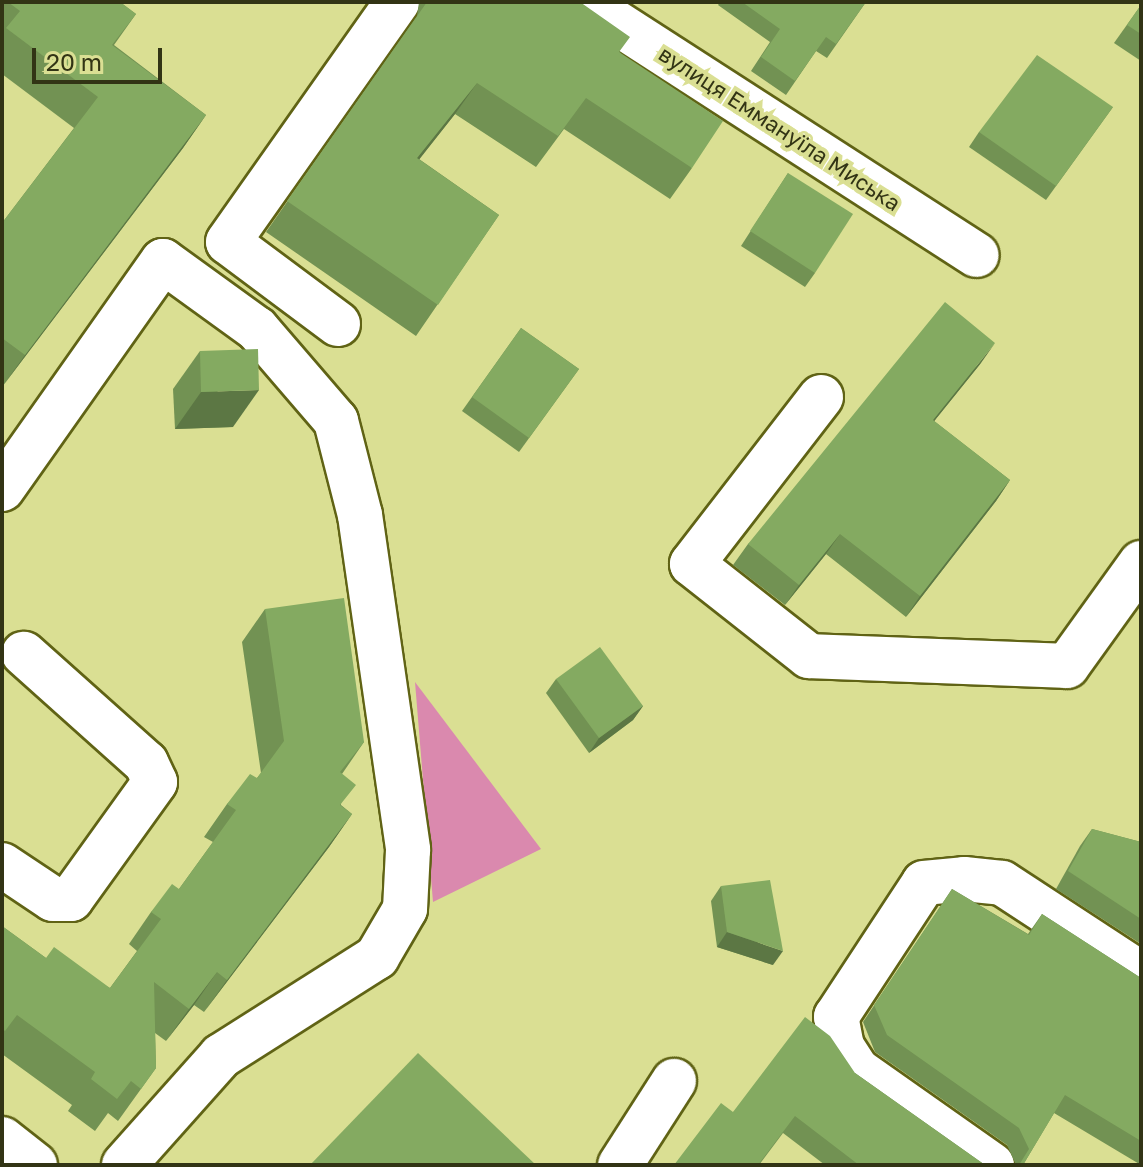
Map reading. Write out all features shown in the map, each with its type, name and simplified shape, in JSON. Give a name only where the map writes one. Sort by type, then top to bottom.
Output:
[{"type":"street","points":[[338,324],[228,242],[397,2]]},
{"type":"street","name":"вулиця Еммануїла Миська","points":[[584,2],[977,255]]},
{"type":"street","points":[[2,489],[163,261],[257,329],[336,421],[360,515],[408,850],[405,909],[377,957],[221,1056],[124,1165]]},
{"type":"street","points":[[821,397],[692,564],[809,656],[1067,666],[1141,563]]},
{"type":"street","points":[[2,865],[53,899],[71,899],[155,782],[146,763],[24,654]]},
{"type":"street","points":[[992,1165],[857,1070],[842,1047],[836,1017],[924,883],[964,879],[1002,883],[1141,974]]},
{"type":"street","points":[[620,1165],[674,1081]]},
{"type":"street","points":[[2,1139],[35,1165]]},
{"type":"shaded area","points":[[415,682],[541,849],[433,902]]},
{"type":"building","points":[[8,2],[120,2],[136,14],[112,45],[206,115],[25,355],[2,338],[2,223],[98,97],[6,28],[20,11]]},
{"type":"building","points":[[427,2],[580,2],[630,37],[619,52],[723,121],[692,168],[586,98],[558,136],[477,83],[417,158],[499,215],[438,305],[287,201]]},
{"type":"building","points":[[742,2],[866,2],[836,44],[826,37],[795,81],[761,57],[780,29]]},
{"type":"building","points":[[1141,5],[1141,34],[1127,25]]},
{"type":"building","points":[[1037,55],[1113,107],[1056,186],[979,132]]},
{"type":"building","points":[[788,173],[853,214],[815,273],[750,231]]},
{"type":"building","points":[[945,302],[995,343],[933,420],[1010,480],[920,596],[840,534],[799,585],[748,544]]},
{"type":"building","points":[[521,328],[579,369],[529,438],[472,397]]},
{"type":"building","points":[[258,349],[259,390],[201,392],[200,351]]},
{"type":"building","points":[[344,598],[364,742],[340,772],[356,785],[340,805],[352,814],[227,980],[217,972],[189,1009],[154,982],[156,1068],[141,1089],[131,1081],[117,1099],[91,1079],[95,1072],[17,1015],[5,1031],[2,1028],[2,926],[46,958],[54,947],[110,988],[161,919],[151,912],[172,884],[179,889],[236,810],[227,804],[250,774],[257,778],[284,741],[265,609]]},
{"type":"building","points":[[600,647],[643,706],[599,738],[556,679]]},
{"type":"building","points":[[1092,829],[1141,842],[1141,919],[1068,871]]},
{"type":"building","points":[[770,880],[783,951],[727,932],[721,886]]},
{"type":"building","points":[[952,889],[1029,935],[1042,914],[1141,978],[1141,1141],[1065,1095],[1023,1165],[1019,1165],[1029,1149],[1019,1128],[887,1035],[874,1005]]},
{"type":"building","points":[[805,1017],[830,1036],[855,1073],[985,1165],[859,1165],[795,1116],[758,1165],[674,1165],[721,1103],[733,1112]]},
{"type":"building","points":[[418,1053],[536,1165],[310,1165]]}]
